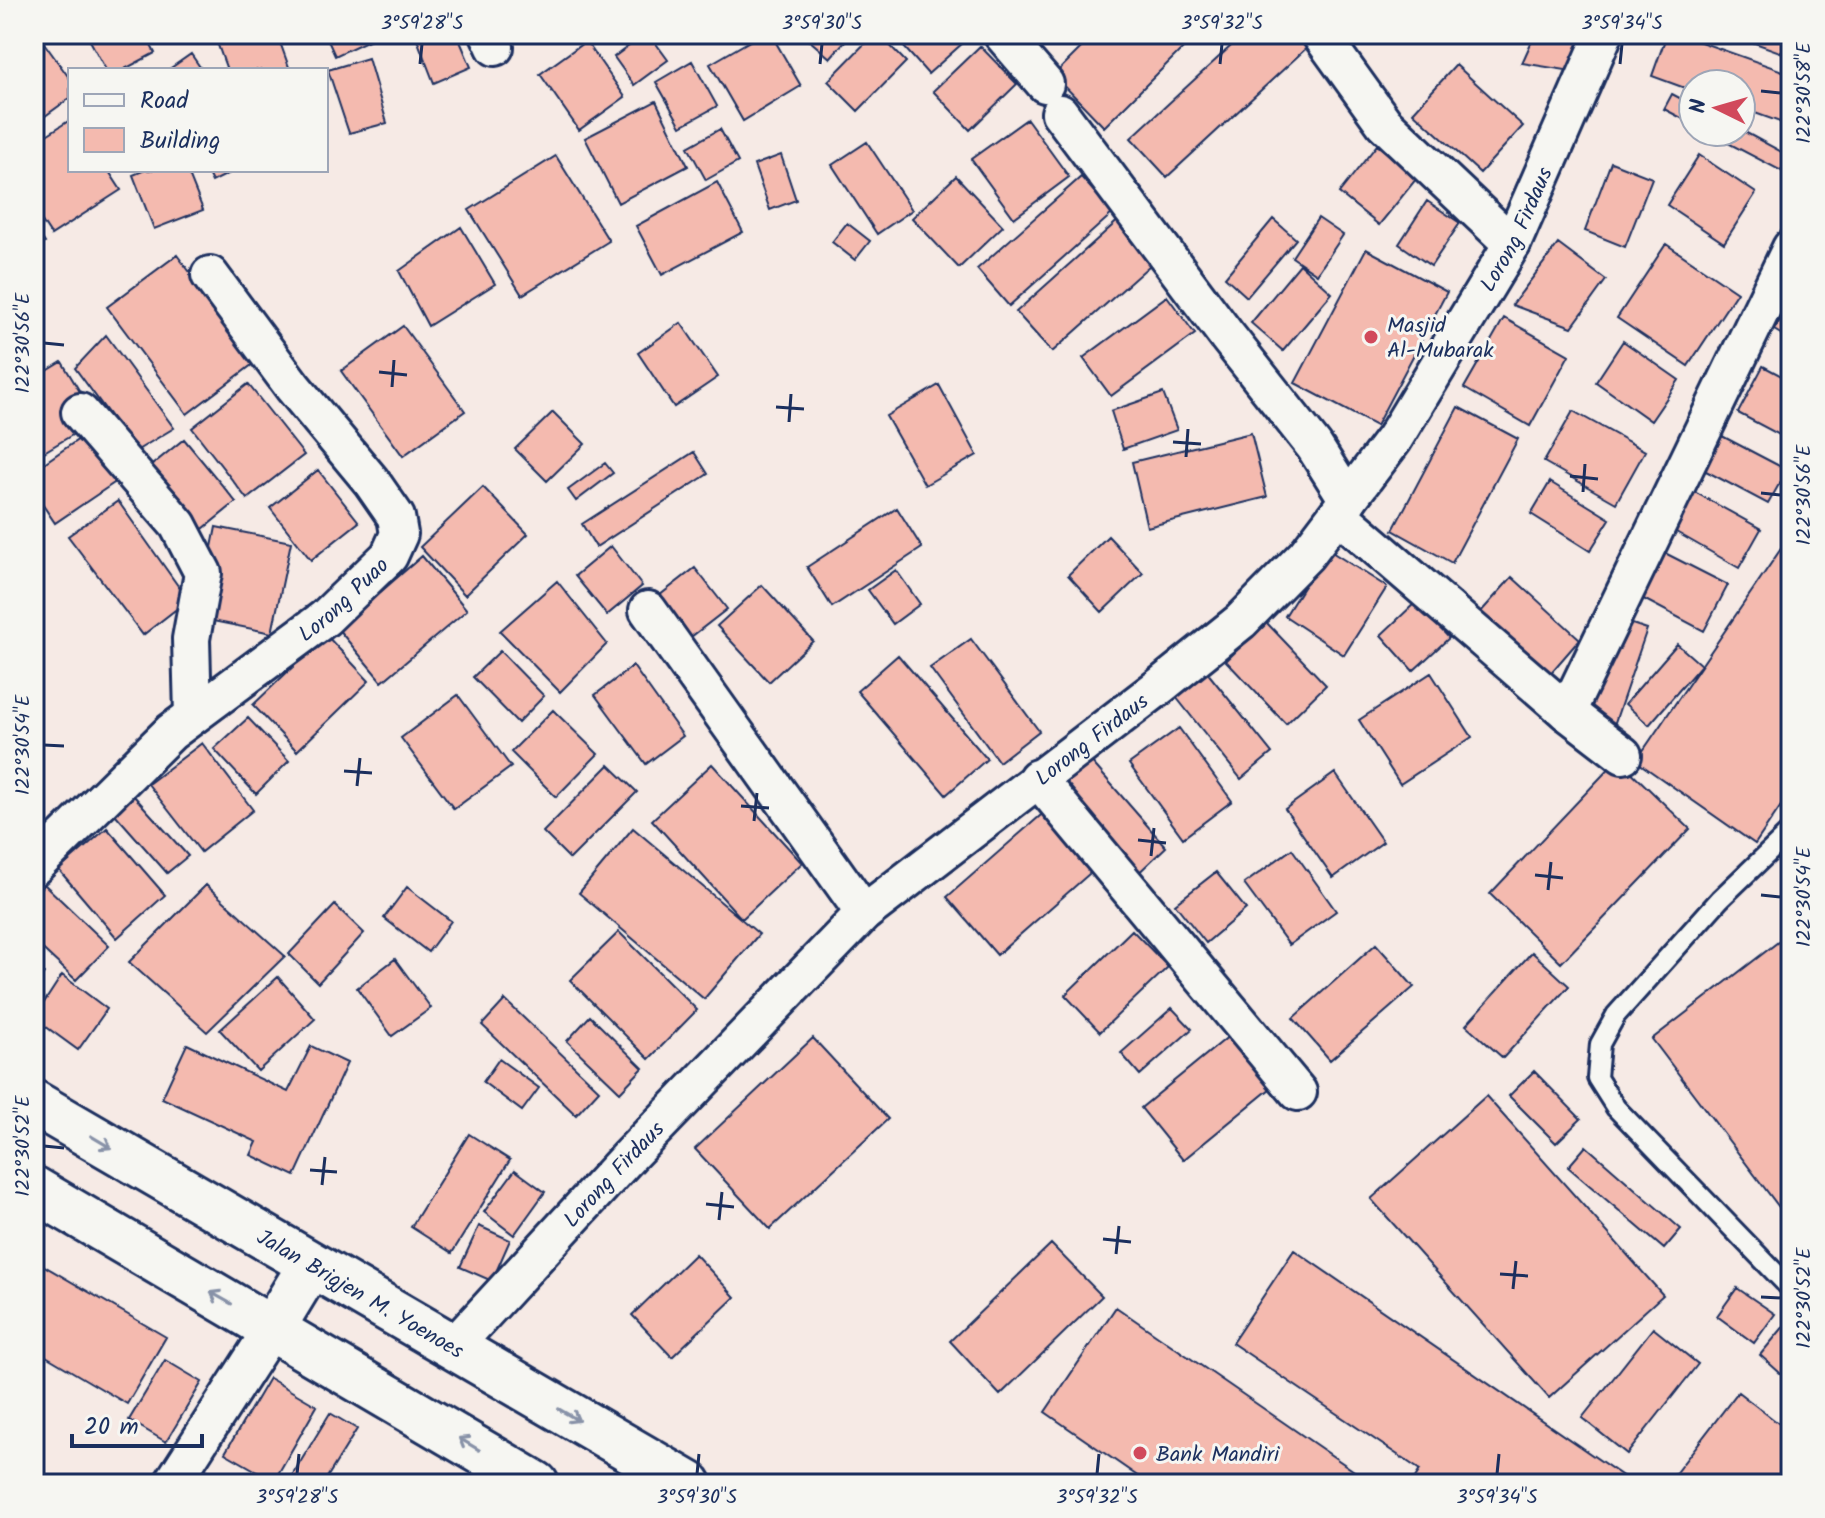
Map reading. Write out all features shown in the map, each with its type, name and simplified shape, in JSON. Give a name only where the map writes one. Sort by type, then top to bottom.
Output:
[{"type":"main road","name":"Jalan Brigjen M. Yoenoes","points":[[34,1103],[689,1484]]},
{"type":"main road","points":[[34,1189],[145,1257],[273,1327],[529,1482]]},
{"type":"main road","points":[[273,1327],[310,1266]]},
{"type":"street","points":[[1002,34],[1227,336],[1314,446],[1343,507],[1567,712],[1623,755]]},
{"type":"street","points":[[1320,34],[1384,123],[1512,244]]},
{"type":"street","name":"Lorong Firdaus","points":[[453,1347],[629,1156],[864,913],[1241,621],[1306,555],[1394,439],[1512,244],[1604,34]]},
{"type":"street","points":[[1567,712],[1791,248]]},
{"type":"street","name":"Lorong Puao","points":[[34,867],[128,772],[193,715],[325,618],[389,556],[399,534],[396,517],[371,481],[293,387],[210,275]]},
{"type":"street","points":[[80,412],[178,525],[203,573],[191,639],[193,715]]},
{"type":"street","points":[[648,610],[864,913]]},
{"type":"street","points":[[1037,778],[1298,1092]]},
{"type":"street","points":[[172,1484],[273,1327]]},
{"type":"lane","points":[[1791,831],[1720,899],[1616,1015],[1600,1044],[1597,1078],[1616,1108],[1791,1289]]},
{"type":"building","points":[[145,34],[155,53],[127,68],[105,68],[87,35]]},
{"type":"building","points":[[214,34],[277,34],[289,68],[226,68]]},
{"type":"building","points":[[325,34],[369,34],[371,39],[335,56]]},
{"type":"building","points":[[415,34],[457,34],[471,67],[434,83]]},
{"type":"building","points":[[649,34],[668,60],[634,85],[614,57]]},
{"type":"building","points":[[762,34],[771,34],[801,86],[743,121],[710,64]]},
{"type":"building","points":[[802,34],[838,34],[846,40],[830,58]]},
{"type":"building","points":[[874,34],[879,34],[906,62],[858,111],[828,81]]},
{"type":"building","points":[[898,34],[973,34],[928,74],[895,37]]},
{"type":"building","points":[[1095,34],[1197,34],[1104,127],[1054,75]]},
{"type":"building","points":[[1244,34],[1305,34],[1313,42],[1167,177],[1131,138]]},
{"type":"building","points":[[1535,34],[1602,34],[1584,73],[1522,63]]},
{"type":"building","points":[[1667,34],[1678,34],[1791,74],[1791,126],[1757,114],[1757,68],[1677,68],[1677,85],[1652,76]]},
{"type":"building","points":[[1730,34],[1791,34],[1791,56]]},
{"type":"building","points":[[39,36],[68,76],[68,99],[34,124],[34,39]]},
{"type":"building","points":[[586,41],[625,97],[579,130],[540,74]]},
{"type":"building","points":[[980,46],[1017,84],[970,130],[933,91]]},
{"type":"building","points":[[191,54],[201,68],[171,68]]},
{"type":"building","points":[[368,58],[387,123],[349,133],[328,70]]},
{"type":"building","points":[[692,61],[717,106],[681,126],[656,82]]},
{"type":"building","points":[[1456,65],[1523,126],[1480,173],[1413,112]]},
{"type":"building","points":[[1672,94],[1677,97],[1677,116],[1664,109]]},
{"type":"building","points":[[656,101],[688,166],[618,203],[585,138]]},
{"type":"building","points":[[1027,119],[1069,177],[1014,218],[971,159]]},
{"type":"building","points":[[68,121],[68,172],[109,172],[121,190],[51,235],[34,209],[34,143]]},
{"type":"building","points":[[720,129],[738,162],[706,180],[688,147]]},
{"type":"building","points":[[1757,139],[1791,157],[1791,176],[1738,148],[1757,148]]},
{"type":"building","points":[[867,142],[912,210],[877,234],[832,165]]},
{"type":"building","points":[[1377,145],[1417,178],[1379,225],[1339,193]]},
{"type":"building","points":[[781,155],[796,200],[770,210],[754,165]]},
{"type":"building","points":[[1699,155],[1756,193],[1724,243],[1667,205]]},
{"type":"building","points":[[556,156],[609,241],[522,295],[469,210]]},
{"type":"building","points":[[1611,162],[1652,178],[1625,247],[1585,231]]},
{"type":"building","points":[[140,172],[188,172],[203,210],[154,229],[133,175]]},
{"type":"building","points":[[207,172],[232,172],[212,182]]},
{"type":"building","points":[[956,176],[1003,226],[959,268],[912,218]]},
{"type":"building","points":[[1081,177],[1113,213],[1009,306],[977,269]]},
{"type":"building","points":[[717,182],[743,232],[662,275],[636,226]]},
{"type":"building","points":[[1427,201],[1460,223],[1431,266],[1399,244]]},
{"type":"building","points":[[1122,217],[1158,258],[1052,352],[1016,312]]},
{"type":"building","points":[[1318,218],[1343,235],[1317,274],[1292,257]]},
{"type":"building","points":[[1273,219],[1296,239],[1247,297],[1225,277]]},
{"type":"building","points":[[847,223],[870,241],[855,260],[832,242]]},
{"type":"building","points":[[34,226],[45,243],[34,250]]},
{"type":"building","points":[[461,227],[495,284],[428,326],[399,271]]},
{"type":"building","points":[[1558,244],[1606,280],[1572,327],[1512,305]]},
{"type":"building","points":[[1666,244],[1737,292],[1688,366],[1617,318]]},
{"type":"building","name":"Masjid Al-Mubarak","points":[[1366,249],[1447,292],[1376,426],[1295,383]]},
{"type":"building","points":[[177,255],[257,361],[187,414],[107,307]]},
{"type":"building","points":[[1300,264],[1332,293],[1283,351],[1251,323]]},
{"type":"building","points":[[1167,296],[1195,334],[1111,396],[1083,358]]},
{"type":"building","points":[[1791,303],[1791,340],[1774,330]]},
{"type":"building","points":[[1504,318],[1569,355],[1530,426],[1464,388]]},
{"type":"building","points":[[681,323],[718,377],[674,407],[638,353]]},
{"type":"building","points":[[403,326],[465,411],[403,456],[341,371]]},
{"type":"building","points":[[106,335],[174,428],[136,451],[75,368]]},
{"type":"building","points":[[1623,341],[1679,380],[1651,421],[1596,382]]},
{"type":"building","points":[[62,362],[97,420],[34,458],[34,379]]},
{"type":"building","points":[[1763,366],[1791,381],[1791,441],[1738,413]]},
{"type":"building","points":[[248,384],[304,455],[247,499],[192,428]]},
{"type":"building","points":[[939,385],[977,455],[925,485],[886,416]]},
{"type":"building","points":[[1163,393],[1177,430],[1123,449],[1111,411]]},
{"type":"building","points":[[1458,407],[1518,439],[1452,563],[1393,530]]},
{"type":"building","points":[[1573,411],[1645,451],[1616,503],[1544,462]]},
{"type":"building","points":[[553,412],[585,444],[547,481],[515,449]]},
{"type":"building","points":[[95,428],[123,477],[55,523],[34,492],[34,470]]},
{"type":"building","points":[[1251,433],[1267,497],[1147,527],[1132,462]]},
{"type":"building","points":[[1722,436],[1787,470],[1768,504],[1704,470]]},
{"type":"building","points":[[184,439],[236,502],[193,537],[141,474]]},
{"type":"building","points":[[694,452],[708,474],[596,547],[582,524]]},
{"type":"building","points":[[605,463],[613,473],[576,501],[568,490]]},
{"type":"building","points":[[318,470],[359,522],[311,560],[270,508]]},
{"type":"building","points":[[1550,482],[1610,519],[1590,551],[1531,514]]},
{"type":"building","points":[[483,487],[528,534],[465,595],[420,547]]},
{"type":"building","points":[[1691,490],[1761,529],[1739,568],[1669,528]]},
{"type":"building","points":[[118,501],[188,600],[143,635],[68,536]]},
{"type":"building","points":[[897,508],[922,548],[832,607],[807,567]]},
{"type":"building","points":[[216,527],[291,542],[272,633],[198,618]]},
{"type":"building","points":[[1791,534],[1791,791],[1755,844],[1636,761]]},
{"type":"building","points":[[1108,536],[1143,573],[1102,612],[1068,575]]},
{"type":"building","points":[[611,546],[642,586],[607,615],[575,576]]},
{"type":"building","points":[[1327,549],[1387,587],[1344,655],[1285,616]]},
{"type":"building","points":[[1659,550],[1728,585],[1704,631],[1636,595]]},
{"type":"building","points":[[422,556],[467,610],[382,682],[338,629]]},
{"type":"building","points":[[695,568],[727,609],[687,640],[655,599]]},
{"type":"building","points":[[896,570],[920,604],[893,624],[868,590]]},
{"type":"building","points":[[1512,577],[1580,639],[1548,676],[1479,614]]},
{"type":"building","points":[[557,581],[607,644],[560,692],[500,631]]},
{"type":"building","points":[[762,585],[813,641],[769,682],[717,626]]},
{"type":"building","points":[[1416,602],[1449,638],[1413,671],[1381,635]]},
{"type":"building","points":[[1620,620],[1647,629],[1612,731],[1585,721]]},
{"type":"building","points":[[1266,622],[1326,685],[1286,724],[1226,661]]},
{"type":"building","points":[[326,635],[369,681],[297,751],[253,705]]},
{"type":"building","points":[[971,639],[1039,731],[999,762],[930,668]]},
{"type":"building","points":[[1677,644],[1701,665],[1649,725],[1625,704]]},
{"type":"building","points":[[500,651],[544,696],[518,723],[473,677]]},
{"type":"building","points":[[898,655],[987,759],[946,795],[857,691]]},
{"type":"building","points":[[633,666],[683,736],[646,764],[595,695]]},
{"type":"building","points":[[1207,672],[1272,753],[1241,779],[1176,697]]},
{"type":"building","points":[[1431,673],[1472,737],[1400,784],[1359,720]]},
{"type":"building","points":[[458,695],[511,767],[454,809],[401,738]]},
{"type":"building","points":[[553,710],[598,754],[556,797],[511,752]]},
{"type":"building","points":[[248,718],[289,761],[256,794],[214,749]]},
{"type":"building","points":[[1179,728],[1232,801],[1183,838],[1129,764]]},
{"type":"building","points":[[202,743],[253,810],[201,852],[148,784]]},
{"type":"building","points":[[1618,759],[1690,829],[1561,963],[1490,894]]},
{"type":"building","points":[[1091,761],[1166,847],[1131,880],[1055,793]]},
{"type":"building","points":[[712,764],[802,863],[742,919],[652,820]]},
{"type":"building","points":[[609,765],[637,792],[570,859],[543,832]]},
{"type":"building","points":[[1335,773],[1383,842],[1333,878],[1285,809]]},
{"type":"building","points":[[134,796],[188,856],[167,873],[115,814]]},
{"type":"building","points":[[1048,809],[1097,867],[997,955],[947,897]]},
{"type":"building","points":[[107,828],[165,895],[117,938],[59,870]]},
{"type":"building","points":[[633,828],[759,934],[704,999],[579,893]]},
{"type":"building","points":[[1292,849],[1336,911],[1289,945],[1244,884]]},
{"type":"building","points":[[1216,872],[1246,909],[1206,943],[1175,904]]},
{"type":"building","points":[[44,884],[109,946],[76,980],[34,941],[34,895]]},
{"type":"building","points":[[206,885],[285,956],[207,1032],[129,962]]},
{"type":"building","points":[[407,887],[451,921],[428,952],[384,918]]},
{"type":"building","points":[[335,905],[364,933],[318,983],[289,954]]},
{"type":"building","points":[[1132,930],[1168,967],[1100,1032],[1065,995]]},
{"type":"building","points":[[619,932],[697,1010],[649,1059],[570,980]]},
{"type":"building","points":[[1791,932],[1791,1223],[1652,1039]]},
{"type":"building","points":[[1376,944],[1414,987],[1330,1060],[1293,1018]]},
{"type":"building","points":[[1532,952],[1569,986],[1503,1058],[1466,1025]]},
{"type":"building","points":[[395,959],[431,1008],[392,1036],[357,988]]},
{"type":"building","points":[[34,967],[44,974],[34,987]]},
{"type":"building","points":[[62,975],[107,1009],[78,1050],[34,1018]]},
{"type":"building","points":[[278,977],[315,1019],[258,1071],[220,1030]]},
{"type":"building","points":[[505,1000],[599,1090],[576,1115],[482,1025]]},
{"type":"building","points":[[1172,1008],[1192,1029],[1140,1075],[1121,1053]]},
{"type":"building","points":[[590,1016],[643,1068],[620,1092],[567,1041]]},
{"type":"building","points":[[1229,1036],[1271,1088],[1183,1160],[1141,1108]]},
{"type":"building","points":[[813,1038],[888,1119],[770,1229],[695,1149]]},
{"type":"building","points":[[187,1044],[288,1092],[311,1046],[347,1063],[295,1176],[251,1155],[257,1142],[162,1098]]},
{"type":"building","points":[[499,1059],[539,1088],[522,1111],[483,1082]]},
{"type":"building","points":[[1534,1071],[1581,1119],[1556,1143],[1509,1096]]},
{"type":"building","points":[[1486,1096],[1663,1295],[1549,1398],[1371,1199]]},
{"type":"building","points":[[469,1134],[510,1160],[452,1253],[411,1227]]},
{"type":"building","points":[[1586,1146],[1681,1229],[1664,1249],[1568,1167]]},
{"type":"building","points":[[515,1170],[545,1192],[514,1235],[484,1212]]},
{"type":"building","points":[[479,1226],[510,1240],[492,1281],[460,1267]]},
{"type":"building","points":[[1051,1244],[1102,1296],[1000,1395],[950,1341]]},
{"type":"building","points":[[1294,1250],[1624,1477],[1619,1484],[1411,1484],[1420,1470],[1232,1343]]},
{"type":"building","points":[[695,1254],[735,1297],[672,1357],[632,1315]]},
{"type":"building","points":[[34,1260],[166,1337],[127,1404],[34,1349]]},
{"type":"building","points":[[1737,1288],[1775,1314],[1754,1343],[1717,1316]]},
{"type":"building","points":[[1116,1307],[1373,1484],[1149,1484],[1045,1412]]},
{"type":"building","points":[[1791,1318],[1791,1383],[1760,1355]]},
{"type":"building","points":[[1653,1328],[1698,1364],[1627,1454],[1582,1418]]},
{"type":"building","points":[[165,1360],[202,1382],[166,1442],[129,1420]]},
{"type":"building","points":[[269,1378],[317,1406],[274,1481],[225,1453]]},
{"type":"building","points":[[1738,1392],[1791,1433],[1791,1484],[1678,1484],[1671,1479]]},
{"type":"building","points":[[330,1413],[357,1429],[323,1484],[287,1484]]},
{"type":"building","points":[[200,1465],[228,1484],[188,1484]]},
{"type":"building","points":[[34,1471],[64,1482],[34,1484]]},
{"type":"place","name":"Masjid Al-Mubarak","points":[[1371,337]]},
{"type":"place","name":"Bank Mandiri","points":[[1140,1453]]}]
